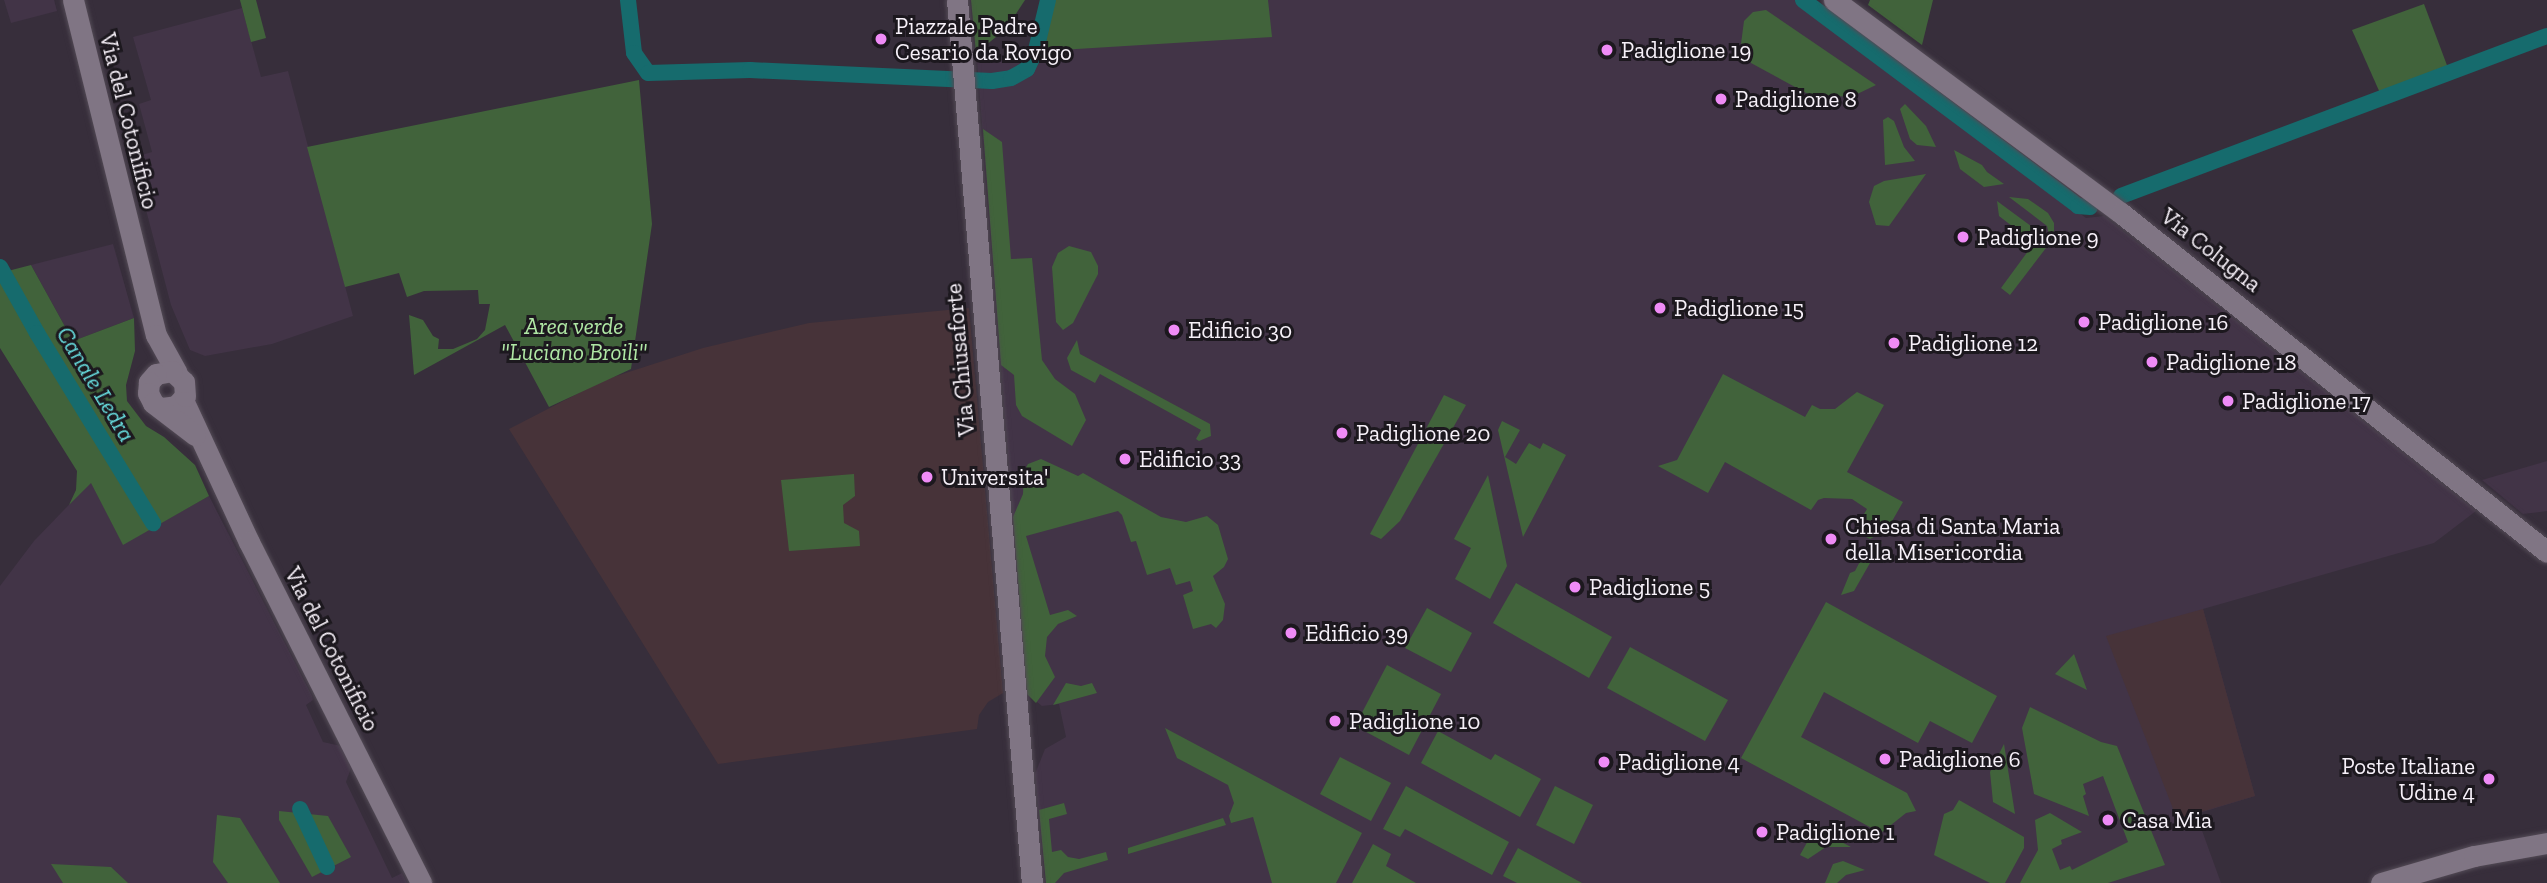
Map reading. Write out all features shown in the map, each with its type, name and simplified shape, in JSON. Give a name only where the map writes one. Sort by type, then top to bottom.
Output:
[{"type":"street","name":"Via del Cotonificio","points":[[73,0],[156,335],[177,373]]},
{"type":"street","name":"Via Chiusaforte","points":[[957,0],[1032,883]]},
{"type":"street","name":"Via Colugna","points":[[1834,0],[2121,213],[2305,356],[2547,552]]},
{"type":"street","name":"Via del Cotonificio","points":[[152,377],[156,335]]},
{"type":"street","points":[[166,370],[177,373],[186,387],[183,400],[176,406],[162,408],[153,402],[148,393],[152,377],[166,370]]},
{"type":"street","name":"Via del Cotonificio","points":[[183,400],[198,437],[421,883]]},
{"type":"street","name":"Via del Cotonificio","points":[[162,408],[198,437]]},
{"type":"street","points":[[2381,883],[2474,856],[2547,844]]},
{"type":"shaded area","points":[[4,0],[54,0],[57,11],[11,23]]},
{"type":"shaded area","points":[[1054,0],[1796,0],[2086,218],[2104,216],[2476,511],[2434,543],[2203,609],[2255,796],[2196,814],[2221,883],[1046,883],[1035,774],[1045,749],[1066,737],[1059,704],[1042,706],[1027,694],[977,60],[1044,51]]},
{"type":"shaded area","points":[[242,8],[261,77],[288,71],[353,316],[272,344],[205,356],[190,350],[171,305],[140,187],[128,159],[152,152],[139,104],[151,100],[133,37]]},
{"type":"shaded area","points":[[113,244],[134,318],[73,341],[31,265]]},
{"type":"shaded area","points":[[969,308],[1003,693],[988,702],[979,715],[977,729],[718,764],[509,429],[604,380],[703,348],[809,323]]},
{"type":"shaded area","points":[[2547,461],[2547,511],[2523,514],[2482,480]]},
{"type":"shaded area","points":[[91,482],[123,544],[209,496],[312,696],[313,700],[306,705],[323,742],[341,746],[351,768],[346,782],[392,878],[402,873],[407,883],[0,883],[0,586],[34,541]]},
{"type":"shaded area","points":[[2203,609],[2255,796],[2177,819],[2106,636]]},
{"type":"green space","points":[[240,0],[256,0],[266,38],[251,42]]},
{"type":"green space","points":[[971,0],[1025,0],[1006,29],[976,53]]},
{"type":"green space","points":[[1054,0],[1268,0],[1272,37],[1044,51]]},
{"type":"green space","points":[[1870,0],[1933,0],[1922,45],[1868,5]]},
{"type":"green space","points":[[2424,4],[2448,68],[2380,93],[2352,30]]},
{"type":"green space","points":[[1766,10],[1876,85],[1851,97],[1808,94],[1751,63],[1741,44],[1744,21],[1753,12]]},
{"type":"green space","name":"Area verde \"Luciano Broili\"","points":[[639,80],[652,224],[631,369],[549,407],[505,325],[414,375],[409,315],[423,320],[433,336],[439,339],[438,349],[453,349],[477,339],[485,330],[490,304],[479,304],[478,290],[424,291],[407,297],[399,273],[345,287],[307,147]]},
{"type":"green space","points":[[1905,104],[1926,126],[1936,147],[1917,145],[1910,139],[1900,109]]},
{"type":"green space","points":[[1888,117],[1894,121],[1904,147],[1915,161],[1885,165],[1883,120]]},
{"type":"green space","points":[[983,129],[1002,142],[1011,259],[1032,258],[1042,360],[1055,379],[1075,394],[1086,420],[1072,446],[1022,416],[1016,405],[1014,375],[1001,365]]},
{"type":"green space","points":[[1954,150],[1982,165],[2004,184],[1984,187],[1960,169]]},
{"type":"green space","points":[[1926,174],[1889,226],[1876,225],[1869,202],[1874,186],[1884,181]]},
{"type":"green space","points":[[2009,197],[2028,199],[2048,213],[2054,223],[2054,241],[2050,239],[2047,226]]},
{"type":"green space","points":[[1997,201],[2042,234],[2046,248],[2010,295],[2001,288],[2034,243],[1999,216]]},
{"type":"green space","points":[[1069,246],[1091,252],[1098,266],[1098,274],[1073,323],[1063,330],[1056,322],[1052,267],[1058,253]]},
{"type":"green space","points":[[31,265],[73,341],[134,318],[135,351],[126,385],[127,401],[146,426],[164,437],[195,465],[209,496],[123,545],[91,483],[69,505],[76,490],[77,471],[0,348],[0,273]]},
{"type":"green space","points":[[1077,340],[1080,354],[1210,424],[1211,436],[1199,441],[1196,439],[1201,430],[1100,374],[1095,383],[1071,370],[1067,358]]},
{"type":"green space","points":[[1723,374],[1805,417],[1812,405],[1820,409],[1835,409],[1857,392],[1884,405],[1847,472],[1903,502],[1887,530],[1870,539],[1866,537],[1861,519],[1867,509],[1852,499],[1824,498],[1818,500],[1811,510],[1725,462],[1708,493],[1658,466],[1677,460]]},
{"type":"green space","points":[[1444,395],[1466,405],[1400,521],[1381,539],[1370,534]]},
{"type":"green space","points":[[1502,421],[1520,430],[1505,457],[1516,464],[1529,443],[1540,449],[1543,443],[1566,455],[1523,537],[1498,430]]},
{"type":"green space","points":[[1041,459],[1078,476],[1083,473],[1161,517],[1186,522],[1207,516],[1218,525],[1228,559],[1224,567],[1213,576],[1225,604],[1223,620],[1216,628],[1211,624],[1193,629],[1183,595],[1193,591],[1190,581],[1176,585],[1170,568],[1147,575],[1136,541],[1131,542],[1122,515],[1118,511],[1026,536],[1050,615],[1068,610],[1077,616],[1058,624],[1047,637],[1045,656],[1055,677],[1036,703],[1027,694],[1013,517],[1023,494],[1024,471],[1028,464]]},
{"type":"green space","points":[[854,474],[855,496],[843,505],[844,523],[859,531],[860,546],[789,551],[781,480]]},
{"type":"green space","points":[[1488,475],[1507,566],[1490,599],[1455,579],[1471,548],[1454,539]]},
{"type":"green space","points":[[1882,542],[1854,591],[1841,595],[1850,573],[1855,571],[1865,552]]},
{"type":"green space","points":[[1516,583],[1612,637],[1589,678],[1493,623]]},
{"type":"green space","points":[[1826,602],[1997,696],[1972,743],[1930,721],[1918,743],[1824,692],[1801,737],[1907,793],[1916,811],[1906,813],[1881,833],[1741,758]]},
{"type":"green space","points":[[1427,608],[1472,633],[1451,672],[1405,648]]},
{"type":"green space","points":[[1630,647],[1728,700],[1705,741],[1607,688]]},
{"type":"green space","points":[[2074,654],[2087,690],[2055,674]]},
{"type":"green space","points":[[1387,665],[1441,694],[1409,755],[1355,726]]},
{"type":"green space","points":[[1066,683],[1081,686],[1092,683],[1097,693],[1053,705]]},
{"type":"green space","points":[[2030,707],[2101,742],[2117,746],[2165,865],[2108,883],[2020,883],[2038,850],[2035,820],[2050,813],[2082,832],[2061,840],[2062,844],[2052,849],[2060,870],[2070,866],[2072,870],[2128,842],[2103,776],[2083,784],[2086,794],[2083,796],[2089,816],[2034,794],[2022,728]]},
{"type":"green space","points":[[1165,728],[1362,833],[1336,883],[1272,883],[1253,817],[1231,823],[1229,816],[1234,803],[1228,785],[1177,758]]},
{"type":"green space","points":[[1438,731],[1491,760],[1495,754],[1541,779],[1520,817],[1421,763]]},
{"type":"green space","points":[[2004,744],[2015,814],[1993,802],[1990,772]]},
{"type":"green space","points":[[1340,757],[1391,783],[1371,821],[1320,794]]},
{"type":"green space","points":[[1406,786],[1509,842],[1492,875],[1405,829],[1400,837],[1383,829]]},
{"type":"green space","points":[[1555,786],[1593,805],[1574,844],[1536,825]]},
{"type":"green space","points":[[1959,800],[2024,837],[2024,848],[2005,883],[1990,883],[1934,855],[1944,814],[1953,810]]},
{"type":"green space","points":[[1064,803],[1067,814],[1049,819],[1052,852],[1061,850],[1068,857],[1079,859],[1106,852],[1108,860],[1064,873],[1055,883],[1046,883],[1039,810]]},
{"type":"green space","points":[[279,811],[328,816],[351,857],[312,877],[279,820]]},
{"type":"green space","points":[[217,815],[240,818],[280,883],[228,883],[213,862]]},
{"type":"green space","points":[[1223,818],[1226,825],[1128,854],[1128,848]]},
{"type":"green space","points":[[1815,828],[1851,847],[1826,847],[1808,859],[1800,855]]},
{"type":"green space","points":[[1373,844],[1391,854],[1386,866],[1416,883],[1352,883]]},
{"type":"green space","points":[[1518,848],[1582,883],[1517,883],[1503,876]]},
{"type":"green space","points":[[1843,861],[1865,870],[1846,875],[1837,883],[1825,883],[1833,864]]},
{"type":"green space","points":[[51,864],[111,867],[128,883],[63,883]]},
{"type":"waterway","points":[[628,0],[634,53],[648,73],[750,70],[992,81],[1011,78],[1027,69],[1036,50],[1048,0]]},
{"type":"waterway","points":[[1803,0],[2078,206],[2090,207]]},
{"type":"waterway","points":[[2121,196],[2547,36]]},
{"type":"waterway","name":"Canale Ledra","points":[[0,267],[153,523]]},
{"type":"waterway","name":"Canale Ledra","points":[[300,809],[327,867]]},
{"type":"place","name":"Piazzale Padre Cesario da Rovigo","points":[[881,39]]},
{"type":"place","name":"Padiglione 19","points":[[1607,50]]},
{"type":"place","name":"Padiglione 8","points":[[1721,99]]},
{"type":"place","name":"Padiglione 9","points":[[1963,237]]},
{"type":"place","name":"Padiglione 15","points":[[1660,308]]},
{"type":"place","name":"Padiglione 16","points":[[2084,322]]},
{"type":"place","name":"Edificio 30","points":[[1174,330]]},
{"type":"place","name":"Padiglione 12","points":[[1894,343]]},
{"type":"place","name":"Padiglione 18","points":[[2152,362]]},
{"type":"place","name":"Padiglione 17","points":[[2228,401]]},
{"type":"place","name":"Padiglione 20","points":[[1342,433]]},
{"type":"place","name":"Edificio 33","points":[[1125,459]]},
{"type":"place","name":"Universita'","points":[[927,477]]},
{"type":"place","name":"Chiesa di Santa Maria della Misericordia","points":[[1831,539]]},
{"type":"place","name":"Padiglione 5","points":[[1575,587]]},
{"type":"place","name":"Edificio 39","points":[[1291,633]]},
{"type":"place","name":"Padiglione 10","points":[[1335,721]]},
{"type":"place","name":"Padiglione 6","points":[[1885,759]]},
{"type":"place","name":"Padiglione 4","points":[[1604,762]]},
{"type":"place","name":"Poste Italiane Udine 4","points":[[2489,779]]},
{"type":"place","name":"Casa Mia","points":[[2108,820]]},
{"type":"place","name":"Padiglione 1","points":[[1762,832]]}]
